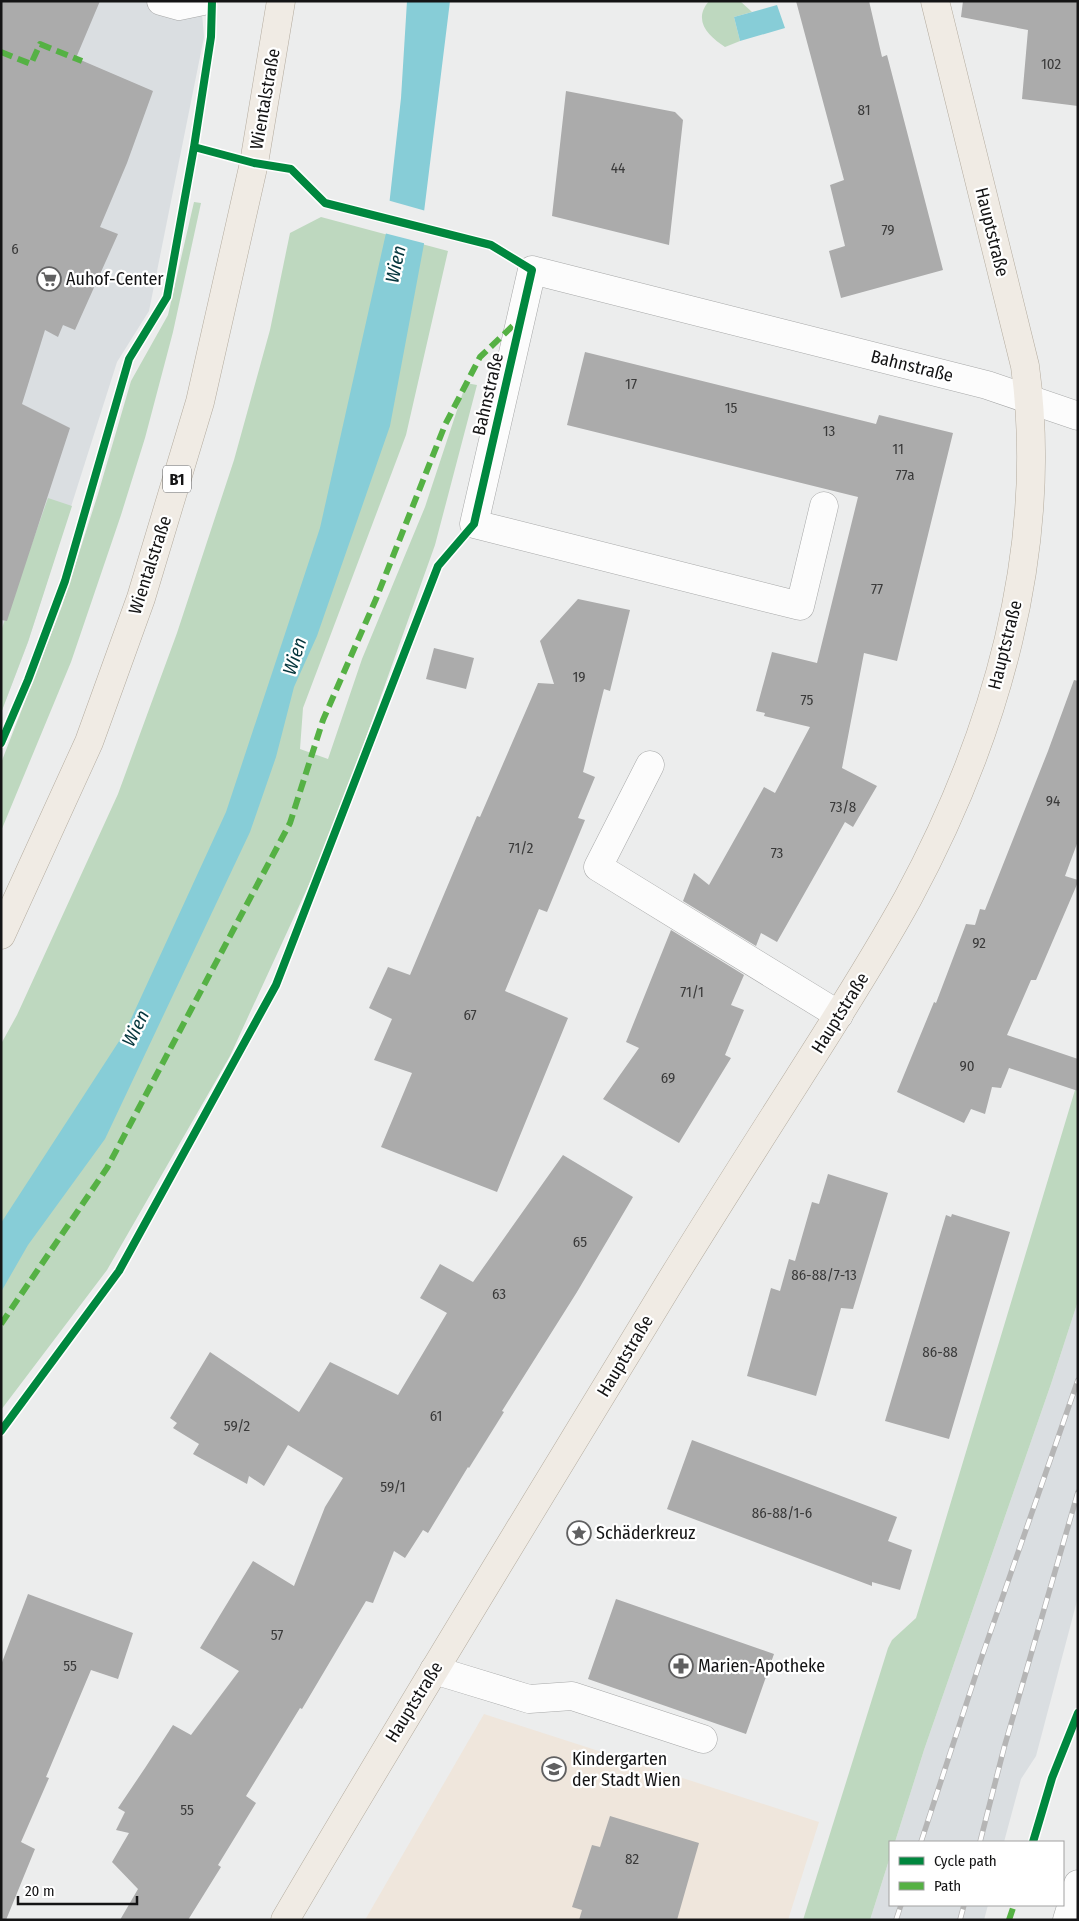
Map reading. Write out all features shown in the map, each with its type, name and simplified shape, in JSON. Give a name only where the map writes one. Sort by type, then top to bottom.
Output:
[{"type":"main road","name":"Wientalstraße","points":[[1,935],[89,742],[141,598],[197,412],[254,163],[281,1]]},
{"type":"main road","name":"Hauptstraße","points":[[285,1920],[434,1670],[715,1209],[856,988],[909,897],[961,786],[986,719],[1005,654],[1022,566],[1030,508],[1030,401],[1025,366],[935,1]]},
{"type":"street","points":[[161,1],[179,6],[204,1]]},
{"type":"street","name":"Bahnstraße","points":[[824,506],[800,606],[474,524],[532,270],[987,385],[1078,416]]},
{"type":"street","points":[[650,765],[598,867],[839,1015]]},
{"type":"street","points":[[434,1670],[529,1699],[572,1696],[703,1739]]},
{"type":"street","points":[[1067,1920],[1078,1884]]},
{"type":"shaded area","points":[[1,1],[201,1],[204,37],[149,311],[117,362],[28,642],[1,713]]},
{"type":"shaded area","points":[[1078,1301],[1078,1597],[1036,1756],[1021,1779],[1004,1841],[895,1841],[924,1750]]},
{"type":"shaded area","name":"Kindergarten der Stadt Wien","points":[[484,1714],[819,1822],[788,1920],[365,1920]]},
{"type":"shaded area","points":[[889,1860],[889,1906],[988,1906],[984,1920],[870,1920]]},
{"type":"green space","points":[[709,1],[740,1],[752,12],[734,17],[740,41],[725,47],[708,33],[702,21],[702,15]]},
{"type":"green space","points":[[194,202],[201,203],[173,332],[145,438],[71,662],[1,831],[1,763],[62,606],[98,494],[131,381],[168,315]]},
{"type":"green space","points":[[321,217],[448,251],[406,435],[303,708],[300,749],[328,759],[362,659],[425,507],[466,383],[477,385],[435,545],[329,841],[230,1056],[107,1270],[1,1410],[1,1044],[17,1015],[118,794],[177,633],[234,460],[270,330],[290,233]]},
{"type":"green space","points":[[48,498],[72,506],[28,642],[1,713],[1,631]]},
{"type":"green space","points":[[1078,1080],[1078,1301],[1051,1384],[924,1750],[895,1841],[889,1841],[889,1860],[870,1920],[803,1920],[888,1648],[892,1640],[916,1618]]},
{"type":"water","name":"Wien","points":[[407,1],[450,1],[424,212],[424,244],[390,426],[317,636],[294,687],[276,757],[250,832],[105,1139],[28,1245],[1,1292],[1,1223],[125,1032],[226,812],[320,528],[386,233],[401,98]]},
{"type":"water","points":[[777,5],[785,28],[740,41],[734,17]]},
{"type":"pier","points":[[387,200],[426,211],[427,244],[384,233]]},
{"type":"building","name":"Auhof-Center","points":[[1,1],[100,1],[76,58],[153,91],[127,163],[100,227],[118,234],[75,330],[63,325],[58,337],[45,330],[22,404],[70,428],[7,621],[1,620]]},
{"type":"building","points":[[796,1],[869,1],[882,57],[887,55],[943,270],[841,298],[829,251],[845,246],[830,185],[844,180]]},
{"type":"building","points":[[963,1],[1078,1],[1078,106],[1022,99],[1028,30],[961,17]]},
{"type":"building","points":[[566,91],[675,112],[683,120],[669,245],[552,216]]},
{"type":"building","points":[[585,352],[876,424],[879,415],[953,433],[897,661],[864,653],[842,768],[877,786],[853,827],[845,822],[777,942],[761,933],[756,946],[683,901],[694,873],[709,885],[764,787],[775,793],[810,727],[764,716],[765,713],[756,711],[772,652],[817,663],[858,497],[567,425]]},
{"type":"building","points":[[578,599],[630,610],[610,691],[604,689],[583,772],[595,777],[578,818],[585,820],[547,912],[539,909],[505,991],[568,1018],[497,1192],[381,1147],[412,1073],[374,1060],[392,1019],[369,1008],[388,967],[410,975],[477,816],[480,817],[538,683],[554,684],[540,641]]},
{"type":"building","points":[[434,648],[474,658],[466,689],[426,679]]},
{"type":"building","points":[[1074,680],[1078,681],[1078,841],[1065,876],[1078,880],[1078,882],[1036,980],[1031,980],[1007,1035],[1078,1059],[1078,1091],[1009,1068],[1001,1088],[992,1087],[985,1114],[971,1109],[964,1123],[897,1092],[934,1002],[936,1003],[966,924],[975,925],[980,909],[985,910]]},
{"type":"building","points":[[671,930],[744,975],[731,1005],[744,1010],[725,1055],[731,1058],[679,1143],[603,1099],[639,1048],[626,1042]]},
{"type":"building","points":[[563,1155],[633,1197],[577,1292],[502,1411],[504,1412],[428,1533],[423,1530],[405,1558],[394,1551],[373,1603],[366,1601],[302,1709],[300,1708],[246,1796],[256,1803],[218,1865],[221,1867],[188,1920],[120,1920],[138,1889],[112,1862],[129,1833],[116,1830],[125,1812],[118,1808],[173,1725],[191,1735],[239,1671],[200,1648],[253,1561],[294,1586],[325,1507],[343,1478],[288,1445],[264,1486],[249,1476],[247,1484],[193,1454],[199,1444],[173,1428],[177,1423],[170,1418],[210,1352],[299,1412],[330,1362],[398,1395],[447,1313],[420,1298],[440,1264],[473,1282]]},
{"type":"building","points":[[828,1174],[888,1193],[853,1309],[841,1308],[816,1396],[747,1376],[771,1288],[780,1291],[789,1259],[795,1261],[812,1202],[819,1204]]},
{"type":"building","points":[[952,1214],[1010,1232],[949,1439],[885,1421],[946,1215],[951,1217]]},
{"type":"building","points":[[692,1440],[897,1517],[888,1541],[912,1550],[900,1590],[872,1582],[872,1586],[667,1509]]},
{"type":"building","points":[[28,1594],[133,1633],[118,1679],[91,1670],[46,1777],[49,1778],[21,1842],[35,1849],[6,1920],[1,1920],[1,1665]]},
{"type":"building","name":"Marien-Apotheke","points":[[616,1599],[774,1654],[746,1734],[588,1679]]},
{"type":"building","points":[[610,1816],[699,1843],[677,1920],[579,1920],[582,1910],[572,1907],[592,1845],[600,1847]]},
{"type":"railway","points":[[921,1841],[980,1662],[1078,1380]]},
{"type":"railway","points":[[980,1841],[1004,1748],[1078,1492]]},
{"type":"railway","points":[[896,1920],[901,1906]]},
{"type":"railway","points":[[960,1920],[964,1906]]},
{"type":"marked path","points":[[1,52],[31,64],[40,44],[82,61]]},
{"type":"marked path","points":[[1,1324],[107,1168],[290,823],[323,720],[376,599],[445,425],[480,357],[520,319]]},
{"type":"marked path","points":[[1009,1920],[1014,1906]]},
{"type":"cycle path","points":[[1,743],[28,680],[65,581],[129,359],[167,297],[194,147],[211,37],[212,1]]},
{"type":"cycle path","points":[[1,1431],[119,1271],[276,985],[438,566],[474,524],[532,270],[491,245],[325,203],[291,169],[254,163],[194,147]]},
{"type":"cycle path","points":[[1033,1841],[1052,1778],[1078,1713]]},
{"type":"place","name":"Auhof-Center","points":[[49,279]]},
{"type":"place","name":"Schäderkreuz","points":[[579,1533]]},
{"type":"place","name":"Marien-Apotheke","points":[[681,1666]]},
{"type":"place","name":"Kindergarten der Stadt Wien","points":[[554,1769]]}]
